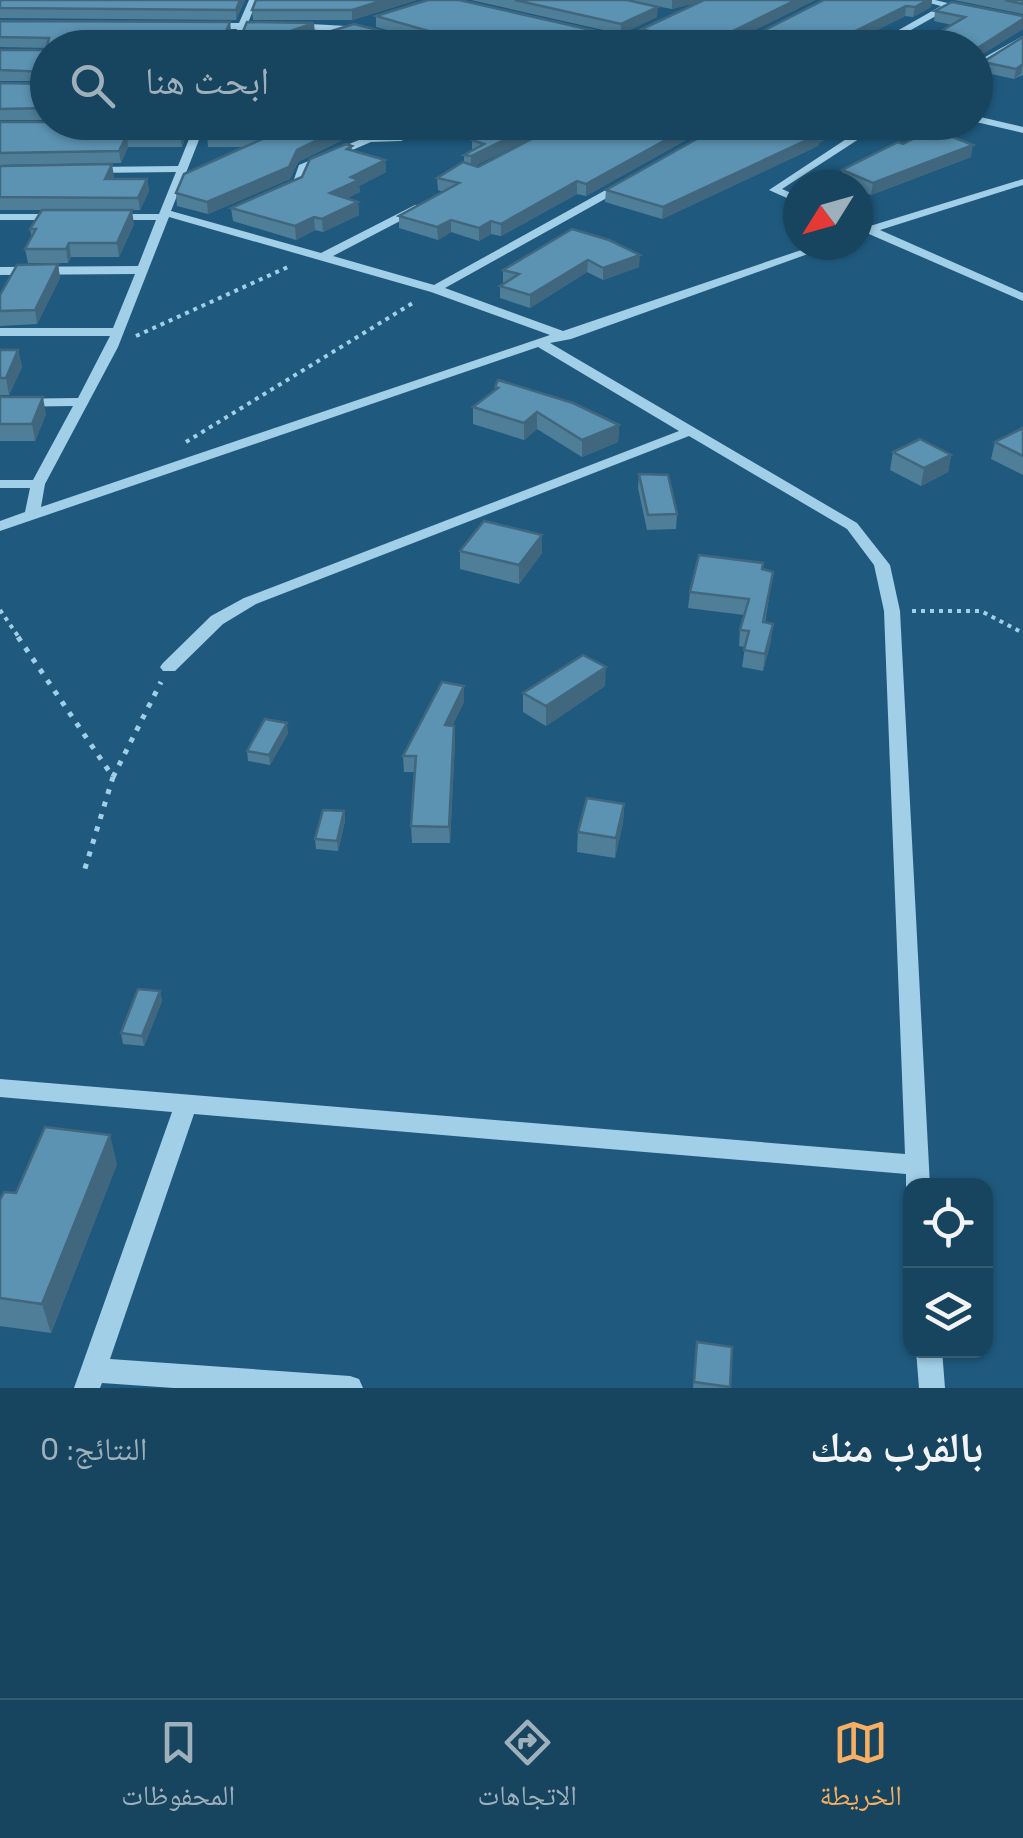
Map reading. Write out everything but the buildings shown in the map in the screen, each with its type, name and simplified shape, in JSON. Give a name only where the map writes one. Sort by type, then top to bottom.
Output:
[{"type":"street","points":[[240,30],[252,0]]},
{"type":"street","points":[[922,0],[986,12]]},
{"type":"street","points":[[904,30],[949,5]]},
{"type":"street","points":[[645,30],[675,15],[658,11]]},
{"type":"street","points":[[186,26],[370,26]]},
{"type":"street","points":[[344,30],[354,27]]},
{"type":"street","points":[[993,56],[1023,39]]},
{"type":"street","points":[[993,123],[1023,130]]},
{"type":"street","points":[[32,515],[38,484],[112,347],[193,140]]},
{"type":"street","points":[[191,146],[206,140]]},
{"type":"street","points":[[267,197],[298,184],[303,167],[368,140]]},
{"type":"street","points":[[805,170],[852,140]]},
{"type":"street","points":[[72,170],[181,169]]},
{"type":"street","points":[[435,289],[632,180]]},
{"type":"street","points":[[873,227],[1023,182]]},
{"type":"street","points":[[322,258],[420,206]]},
{"type":"street","points":[[90,217],[162,214],[205,224],[435,289],[566,336]]},
{"type":"street","points":[[0,218],[72,217]]},
{"type":"street","points":[[205,224],[220,217]]},
{"type":"street","points":[[873,235],[1023,297]]},
{"type":"street","points":[[0,526],[784,260]]},
{"type":"street","points":[[0,271],[142,270]]},
{"type":"street","points":[[0,332],[116,332]]},
{"type":"street","points":[[0,1088],[917,1175],[892,611],[882,565],[852,526],[542,344]]},
{"type":"street","points":[[0,403],[83,402]]},
{"type":"street","points":[[169,667],[216,620],[250,601],[691,432]]},
{"type":"street","points":[[0,484],[38,484]]},
{"type":"street","points":[[186,1104],[90,1379],[350,1388]]},
{"type":"street","points":[[930,1358],[932,1388]]},
{"type":"path","points":[[112,347],[287,267],[322,258]]},
{"type":"path","points":[[174,449],[435,289]]},
{"type":"path","points":[[0,610],[113,778]]},
{"type":"path","points":[[892,611],[981,611],[1023,633]]},
{"type":"path","points":[[83,874],[113,778],[169,667]]}]
